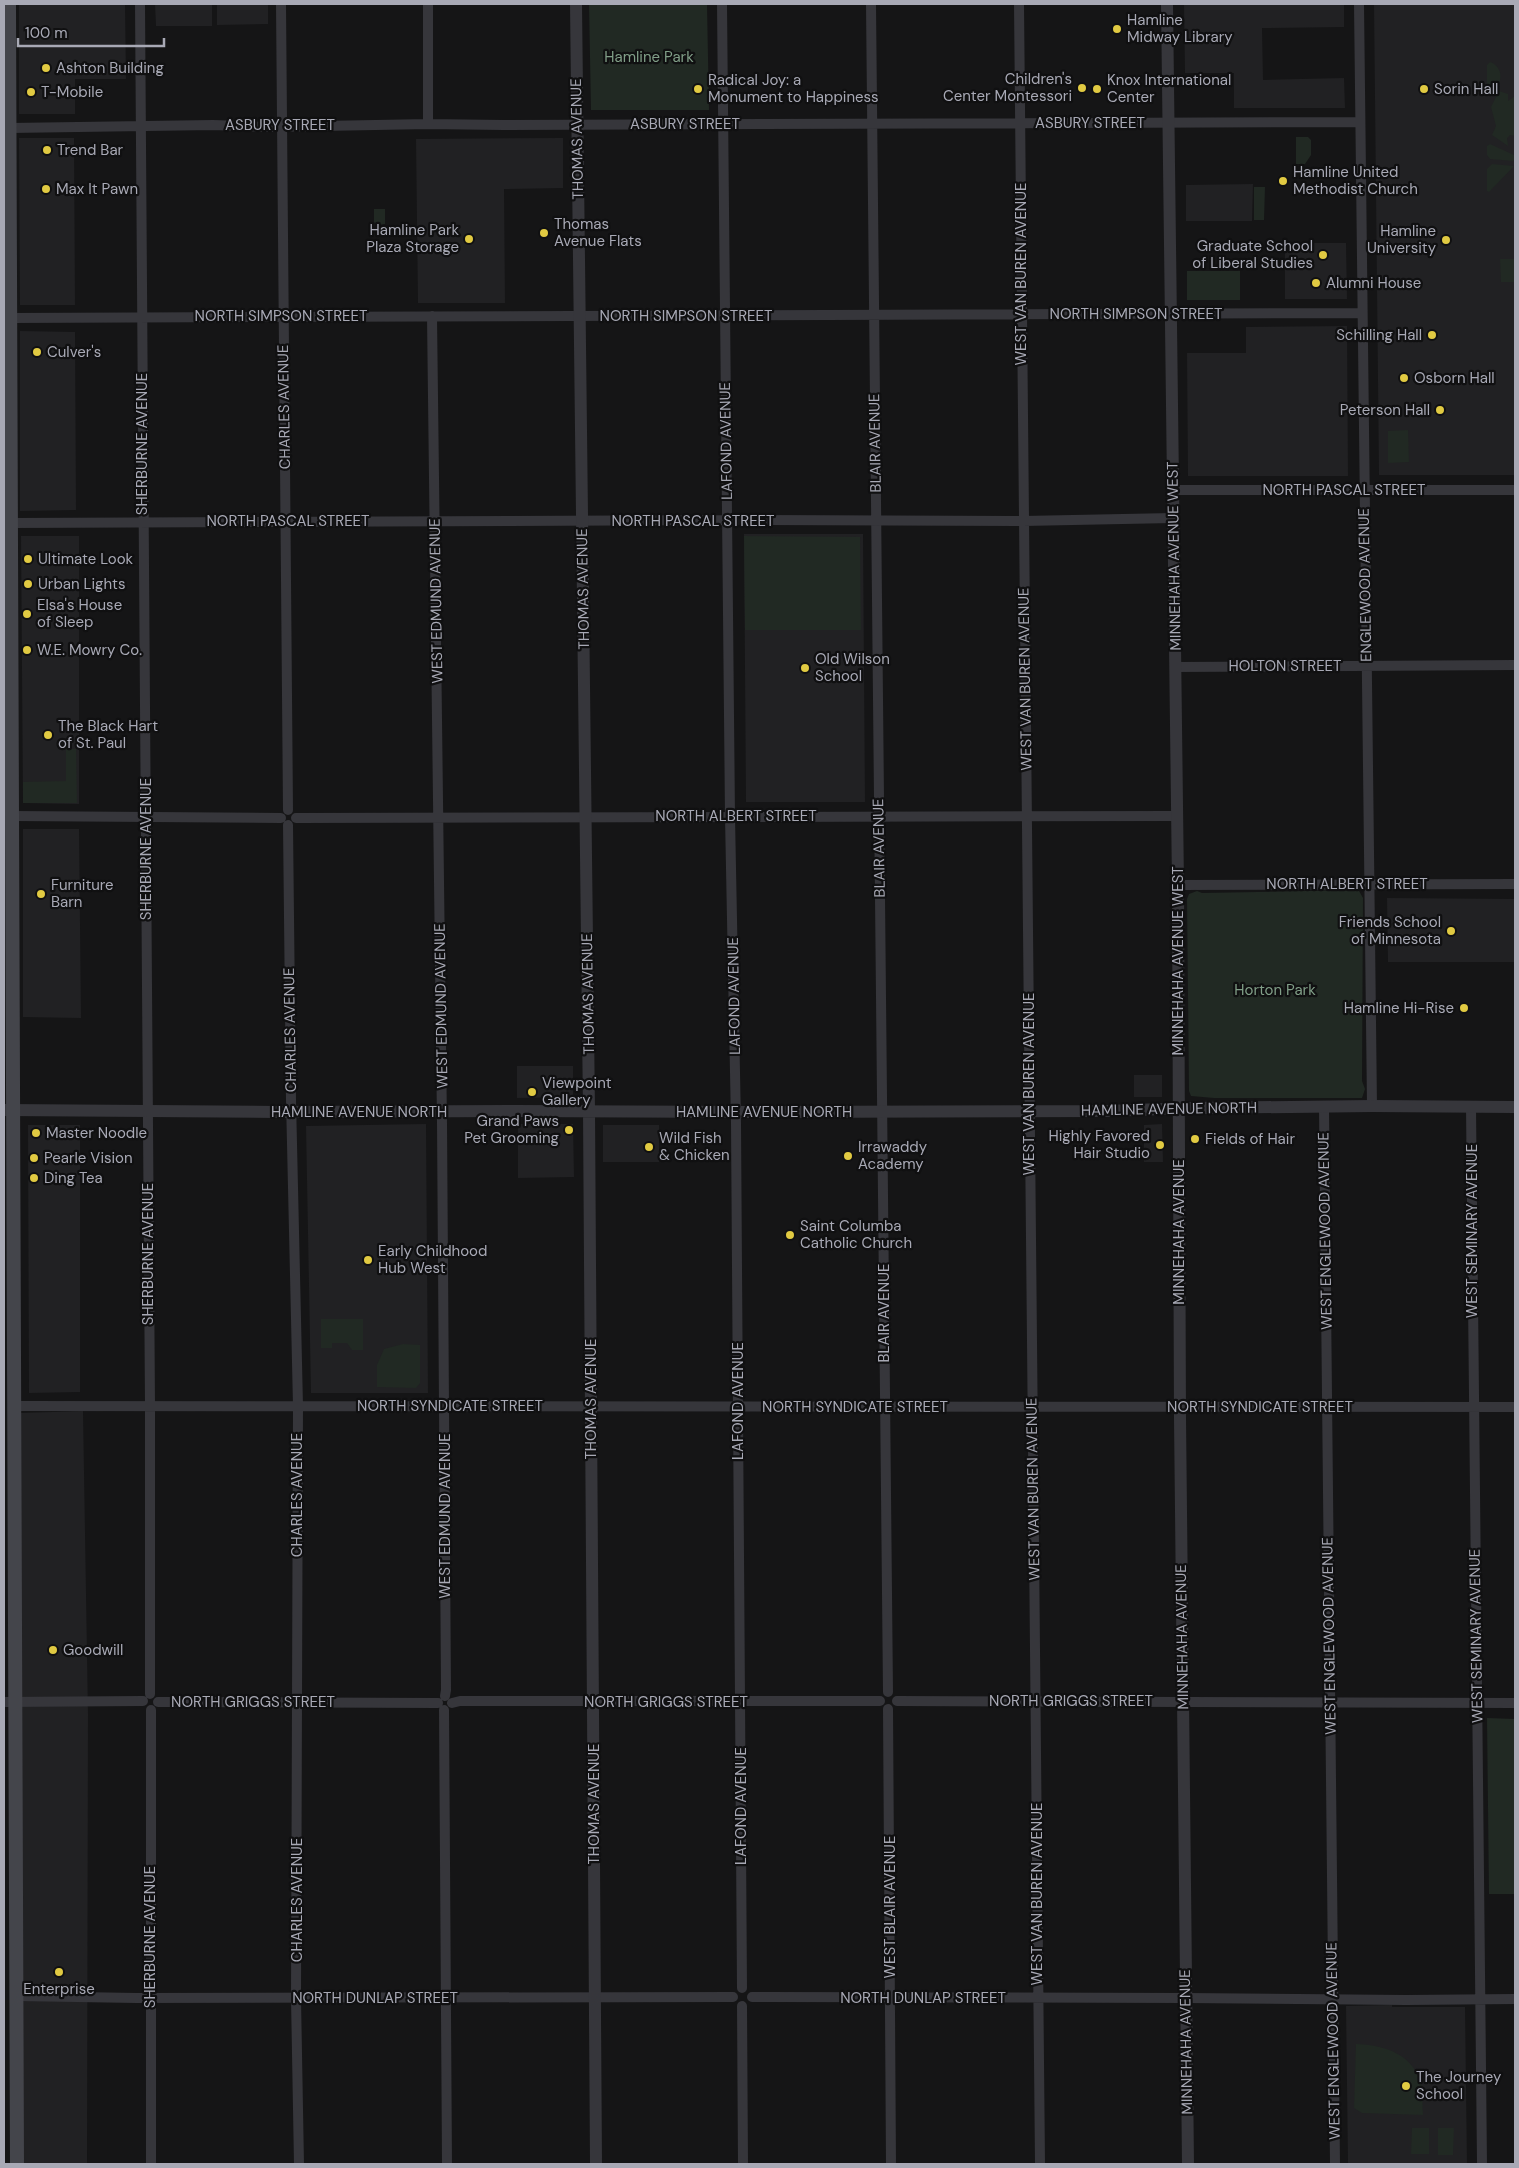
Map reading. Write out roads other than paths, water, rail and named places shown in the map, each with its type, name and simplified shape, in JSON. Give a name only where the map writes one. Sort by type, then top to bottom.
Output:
[{"type":"main road","points":[[9,4],[10,318],[7,524],[12,816],[8,1110],[14,1406],[9,1702],[16,1996],[17,2164]]},
{"type":"street","name":"SHERBURNE AVENUE","points":[[140,4],[142,522],[150,1406],[146,1698]]},
{"type":"street","name":"CHARLES AVENUE","points":[[281,4],[288,810]]},
{"type":"street","points":[[428,4],[428,124]]},
{"type":"street","name":"THOMAS AVENUE","points":[[576,4],[589,1111],[596,2164]]},
{"type":"street","name":"LAFOND AVENUE","points":[[722,4],[730,817],[736,1112],[742,1988]]},
{"type":"street","name":"BLAIR AVENUE","points":[[871,4],[888,1692]]},
{"type":"street","name":"WEST VAN BUREN AVENUE","points":[[1019,4],[1040,2164]]},
{"type":"street","name":"MINNEHAHA AVENUE WEST","points":[[1168,4],[1178,885],[1178,1109]]},
{"type":"street","name":"ENGLEWOOD AVENUE","points":[[1359,4],[1365,666],[1372,1106]]},
{"type":"street","name":"ASBURY STREET","points":[[10,128],[282,127],[428,124],[1360,122]]},
{"type":"street","name":"NORTH SIMPSON STREET","points":[[10,318],[1362,314]]},
{"type":"street","name":"WEST EDMUND AVENUE","points":[[432,316],[442,1111],[446,1690],[444,1703],[444,1997],[447,2164]]},
{"type":"street","name":"NORTH PASCAL STREET","points":[[1173,490],[1515,490]]},
{"type":"street","name":"NORTH PASCAL STREET","points":[[7,524],[727,520],[1023,521],[1173,518]]},
{"type":"street","name":"HOLTON STREET","points":[[1175,667],[1515,664]]},
{"type":"street","points":[[12,816],[146,816],[295,823],[296,818],[293,811],[283,812],[284,822]]},
{"type":"street","name":"NORTH ALBERT STREET","points":[[296,818],[439,816],[1176,816]]},
{"type":"street","name":"CHARLES AVENUE","points":[[284,822],[298,1406],[296,1998],[298,2164]]},
{"type":"street","name":"NORTH ALBERT STREET","points":[[1178,885],[1515,884]]},
{"type":"street","name":"HAMLINE AVENUE NORTH","points":[[8,1110],[882,1112],[1372,1106],[1515,1107]]},
{"type":"street","name":"WEST ENGLEWOOD AVENUE","points":[[1324,1107],[1335,2164]]},
{"type":"street","name":"WEST SEMINARY AVENUE","points":[[1471,1107],[1482,2164]]},
{"type":"street","name":"MINNEHAHA AVENUE","points":[[1178,1109],[1188,2164]]},
{"type":"street","name":"NORTH SYNDICATE STREET","points":[[14,1406],[1515,1407]]},
{"type":"street","points":[[888,1692],[895,1696],[897,1701],[895,1706],[888,1709],[883,1707],[880,1701],[881,1696],[888,1692]]},
{"type":"street","points":[[9,1702],[156,1697],[158,1702],[156,1708],[150,1710],[145,1708],[146,1698]]},
{"type":"street","name":"NORTH GRIGGS STREET","points":[[158,1702],[880,1701]]},
{"type":"street","name":"NORTH GRIGGS STREET","points":[[897,1701],[1515,1703]]},
{"type":"street","name":"WEST BLAIR AVENUE","points":[[888,1709],[891,2164]]},
{"type":"street","name":"SHERBURNE AVENUE","points":[[150,1710],[149,1998],[151,2164]]},
{"type":"street","points":[[742,1988],[749,1991],[752,1997],[749,2004],[742,2006],[736,2004],[733,1997],[736,1990],[742,1988]]},
{"type":"street","name":"NORTH DUNLAP STREET","points":[[16,1996],[149,1998],[733,1997]]},
{"type":"street","name":"NORTH DUNLAP STREET","points":[[752,1997],[1515,1999]]},
{"type":"street","points":[[742,2006],[742,2164]]},
{"type":"place","name":"Hamline Midway Library","points":[[1117,29]]},
{"type":"place","name":"Ashton Building","points":[[46,68]]},
{"type":"place","name":"Children's Center Montessori","points":[[1082,88]]},
{"type":"place","name":"Radical Joy: a Monument to Happiness","points":[[698,89]]},
{"type":"place","name":"Knox International Center","points":[[1097,89]]},
{"type":"place","name":"Sorin Hall","points":[[1424,89]]},
{"type":"place","name":"T-Mobile","points":[[31,92]]},
{"type":"place","name":"Trend Bar","points":[[47,150]]},
{"type":"place","name":"Hamline United Methodist Church","points":[[1283,181]]},
{"type":"place","name":"Max It Pawn","points":[[46,189]]},
{"type":"place","name":"Thomas Avenue Flats","points":[[544,233]]},
{"type":"place","name":"Hamline Park Plaza Storage","points":[[469,239]]},
{"type":"place","name":"Hamline University","points":[[1446,240]]},
{"type":"place","name":"Graduate School of Liberal Studies","points":[[1323,255]]},
{"type":"place","name":"Alumni House","points":[[1316,283]]},
{"type":"place","name":"Schilling Hall","points":[[1432,335]]},
{"type":"place","name":"Culver's","points":[[37,352]]},
{"type":"place","name":"Osborn Hall","points":[[1404,378]]},
{"type":"place","name":"Peterson Hall","points":[[1440,410]]},
{"type":"place","name":"Ultimate Look","points":[[28,559]]},
{"type":"place","name":"Urban Lights","points":[[28,584]]},
{"type":"place","name":"Elsa's House of Sleep","points":[[27,614]]},
{"type":"place","name":"W.E. Mowry Co.","points":[[27,650]]},
{"type":"place","name":"Old Wilson School","points":[[805,668]]},
{"type":"place","name":"The Black Hart of St. Paul","points":[[48,735]]},
{"type":"place","name":"Furniture Barn","points":[[41,894]]},
{"type":"place","name":"Friends School of Minnesota","points":[[1451,931]]},
{"type":"place","name":"Hamline Hi-Rise","points":[[1464,1008]]},
{"type":"place","name":"Viewpoint Gallery","points":[[532,1092]]},
{"type":"place","name":"Grand Paws Pet Grooming","points":[[569,1130]]},
{"type":"place","name":"Master Noodle","points":[[36,1133]]},
{"type":"place","name":"Fields of Hair","points":[[1195,1139]]},
{"type":"place","name":"Highly Favored Hair Studio","points":[[1160,1145]]},
{"type":"place","name":"Wild Fish & Chicken","points":[[649,1147]]},
{"type":"place","name":"Irrawaddy Academy","points":[[848,1156]]},
{"type":"place","name":"Pearle Vision","points":[[34,1158]]},
{"type":"place","name":"Ding Tea","points":[[34,1178]]},
{"type":"place","name":"Saint Columba Catholic Church","points":[[790,1235]]},
{"type":"place","name":"Early Childhood Hub West","points":[[368,1260]]},
{"type":"place","name":"Goodwill","points":[[53,1650]]},
{"type":"place","name":"Enterprise","points":[[59,1972]]},
{"type":"place","name":"The Journey School","points":[[1406,2086]]},
{"type":"park label","name":"Hamline Park","points":[[649,57]]},
{"type":"park label","name":"Horton Park","points":[[1275,990]]}]
